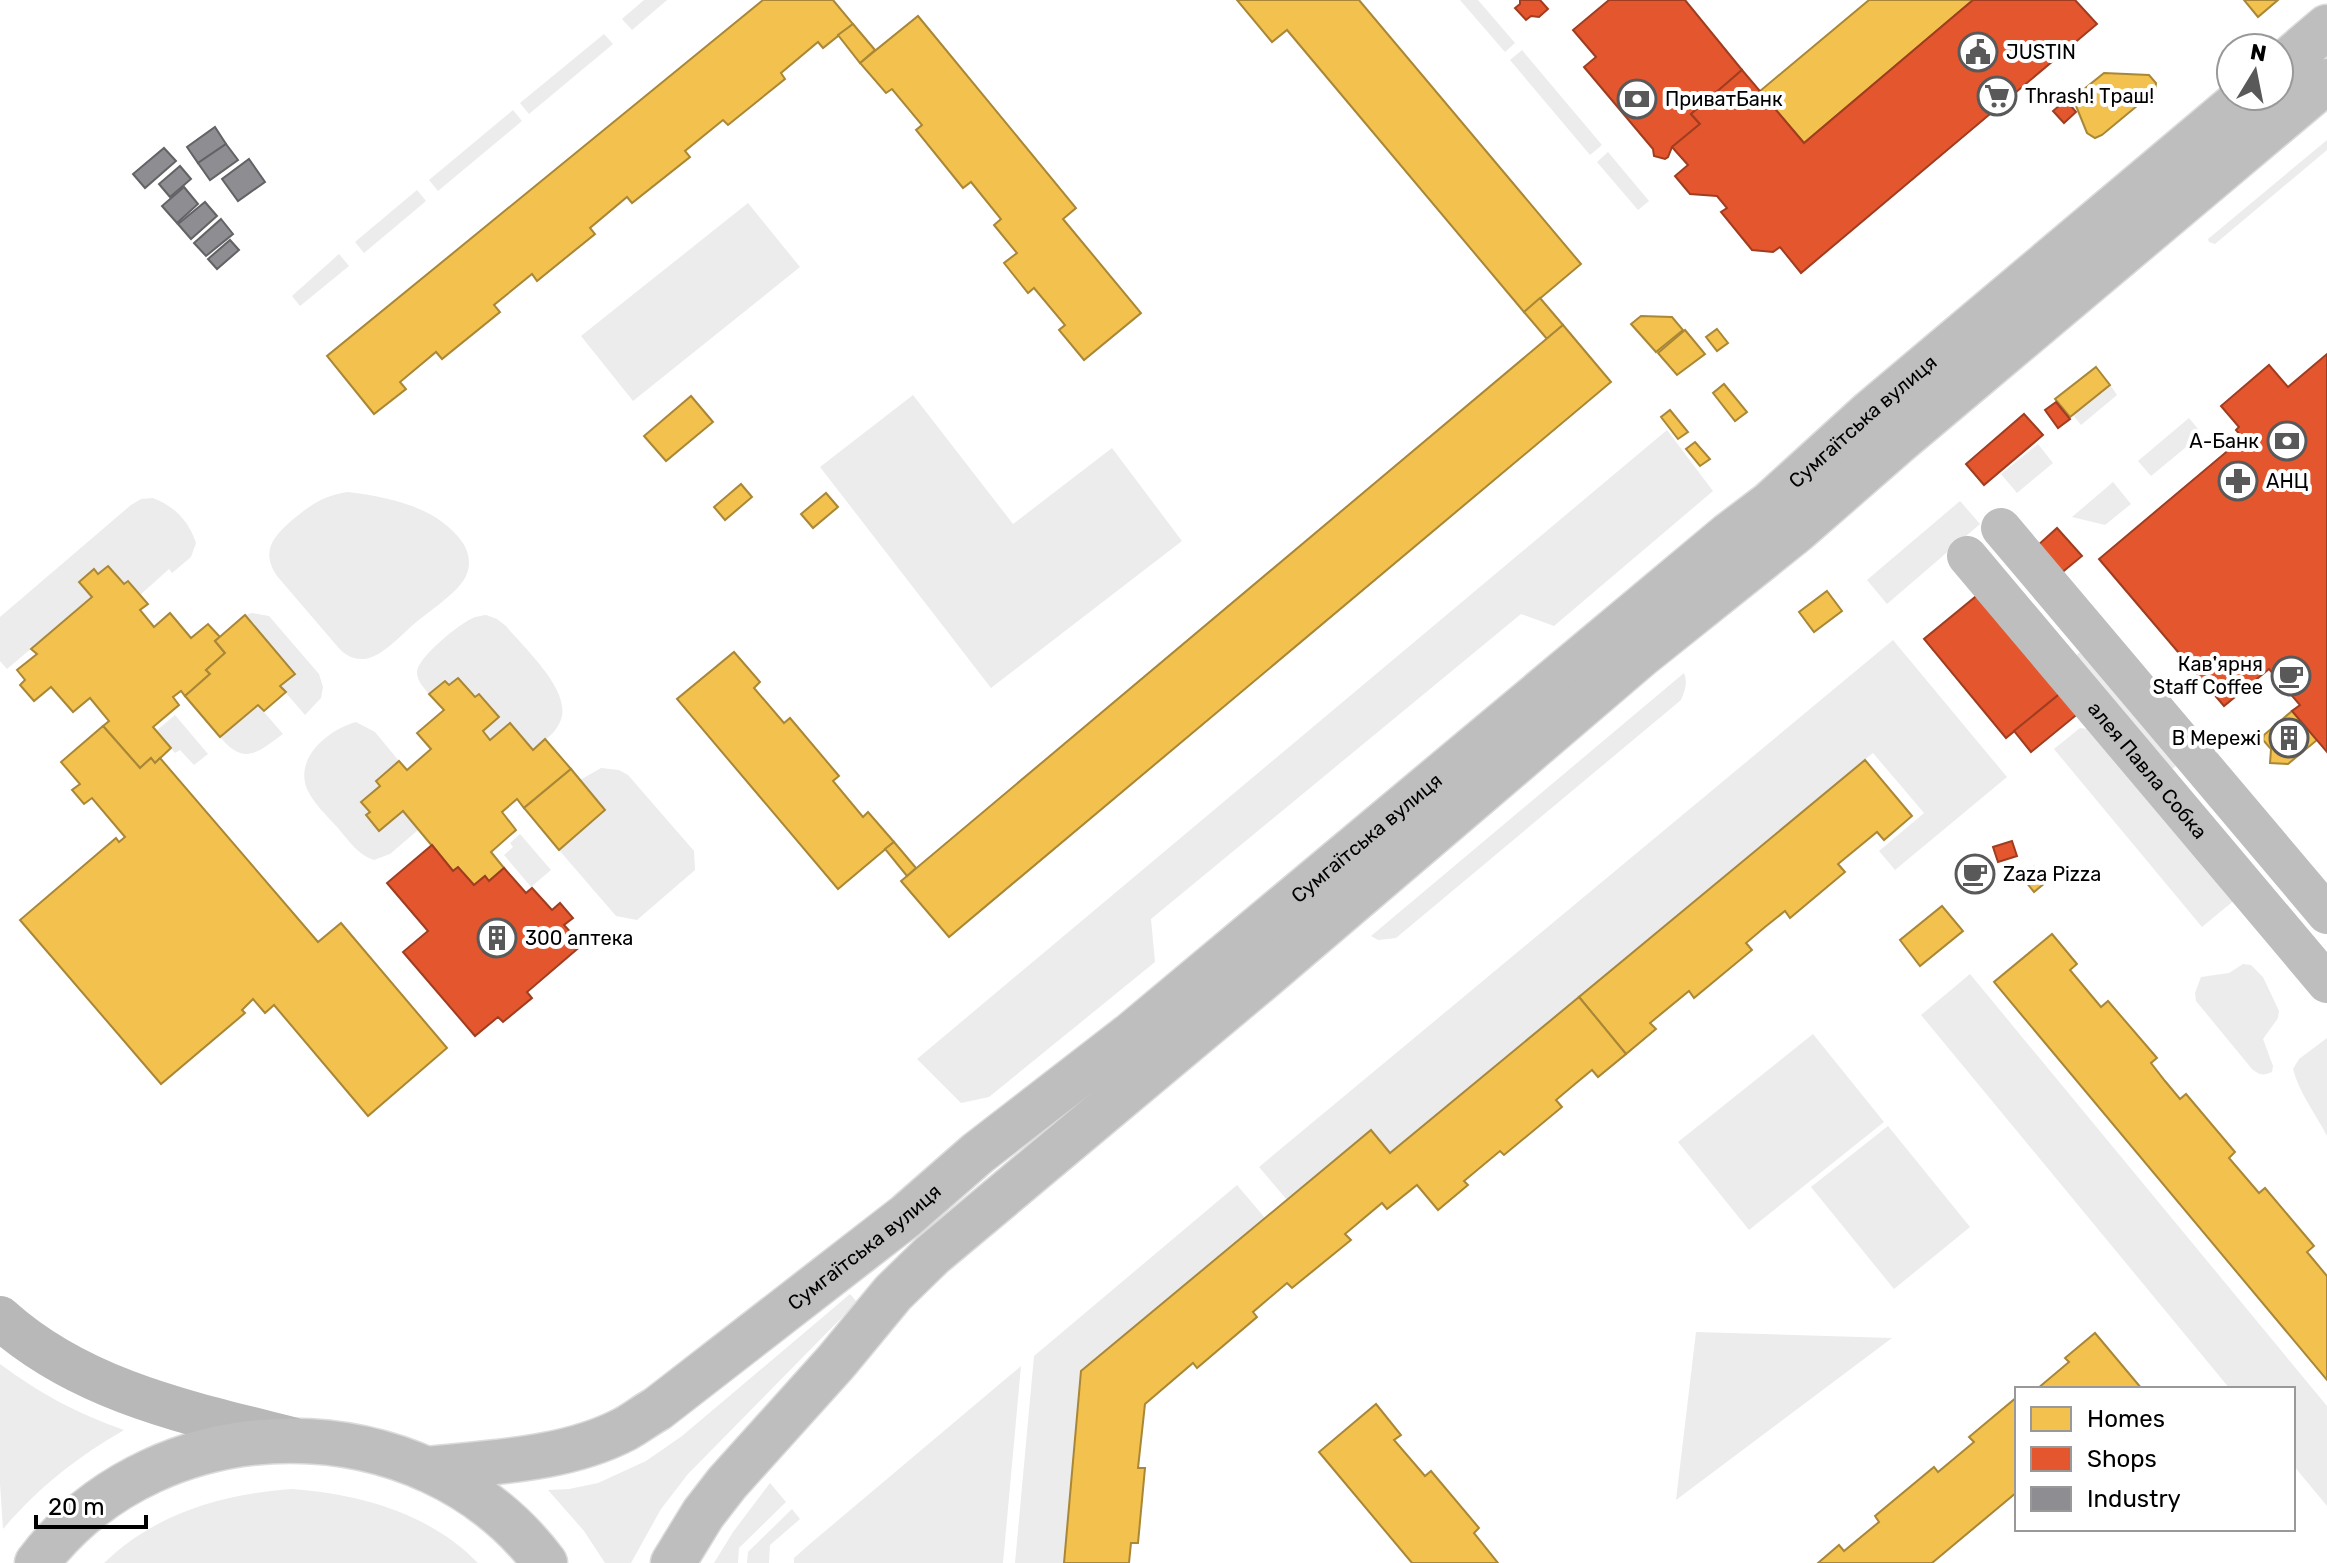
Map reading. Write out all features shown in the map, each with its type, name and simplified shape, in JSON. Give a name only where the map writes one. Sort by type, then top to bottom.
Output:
[{"type":"main road","points":[[2295,54],[2327,27]]},
{"type":"main road","name":"Сумгаїтська вулиця","points":[[673,1563],[703,1514],[727,1483],[836,1362],[893,1293],[932,1255],[1641,655],[1796,531],[2327,81]]},
{"type":"main road","name":"Сумгаїтська вулиця","points":[[427,1469],[499,1461],[592,1443],[626,1429],[657,1409],[906,1216],[978,1153],[1132,1034],[1771,503],[1882,403],[2227,112]]},
{"type":"main road","points":[[0,1318],[34,1345],[77,1372],[129,1394],[292,1439]]},
{"type":"main road","points":[[37,1563],[79,1518],[116,1491],[157,1469],[200,1452],[246,1443],[292,1439],[338,1443],[383,1453],[427,1469],[467,1491],[504,1519],[545,1563]]},
{"type":"street","points":[[2001,528],[2327,914]]},
{"type":"street","name":"алея Павла Собка","points":[[1967,556],[2327,983]]},
{"type":"shaded area","points":[[644,0],[667,0],[632,30],[622,19]]},
{"type":"shaded area","points":[[1460,0],[1478,0],[1515,43],[1505,52]]},
{"type":"shaded area","points":[[604,34],[613,44],[529,114],[520,103]]},
{"type":"shaded area","points":[[1522,50],[1602,145],[1590,155],[1510,60]]},
{"type":"shaded area","points":[[513,110],[522,121],[438,191],[429,180]]},
{"type":"shaded area","points":[[2327,140],[2327,150],[2215,244],[2209,242],[2208,239]]},
{"type":"shaded area","points":[[1608,152],[1649,201],[1638,210],[1597,162]]},
{"type":"shaded area","points":[[417,190],[426,201],[364,253],[355,242]]},
{"type":"shaded area","points":[[748,203],[800,267],[633,401],[581,336]]},
{"type":"shaded area","points":[[339,254],[349,266],[300,306],[292,296]]},
{"type":"shaded area","points":[[2111,386],[2117,395],[2081,425],[2073,415]]},
{"type":"shaded area","points":[[913,395],[1013,524],[1112,448],[1182,541],[991,688],[820,467]]},
{"type":"shaded area","points":[[2189,418],[2202,434],[2151,476],[2138,461]]},
{"type":"shaded area","points":[[1667,430],[1713,491],[1554,626],[1521,614],[1151,919],[1155,962],[989,1097],[961,1103],[917,1059]]},
{"type":"shaded area","points":[[2038,444],[2053,463],[2017,493],[2001,474]]},
{"type":"shaded area","points":[[2113,482],[2131,504],[2105,525],[2072,517]]},
{"type":"shaded area","points":[[348,492],[396,501],[426,512],[453,531],[463,543],[469,560],[465,578],[455,591],[384,650],[364,659],[352,657],[340,649],[277,576],[269,553],[274,540],[291,521],[317,502]]},
{"type":"shaded area","points":[[153,498],[168,505],[185,521],[196,543],[191,557],[172,573],[169,569],[140,595],[128,581],[124,584],[108,566],[98,574],[94,570],[92,597],[7,669],[0,661],[0,617],[131,505],[141,499]]},
{"type":"shaded area","points":[[1960,501],[1980,524],[1887,604],[1867,580]]},
{"type":"shaded area","points":[[245,615],[269,616],[319,674],[323,687],[321,698],[305,715],[280,686],[295,673]]},
{"type":"shaded area","points":[[486,615],[506,626],[535,658],[560,697],[562,710],[558,726],[533,750],[510,724],[490,740],[483,731],[499,717],[480,694],[475,697],[458,678],[449,685],[445,681],[429,694],[418,678],[419,666],[440,642],[467,621]]},
{"type":"shaded area","points":[[1893,640],[2007,777],[1895,870],[1879,851],[1924,813],[1873,753],[1390,1153],[1370,1130],[1287,1200],[1259,1167]]},
{"type":"shaded area","points":[[2087,646],[2183,760],[2166,774],[2071,660]]},
{"type":"shaded area","points":[[1684,673],[1686,683],[1681,700],[1396,938],[1378,940],[1371,936]]},
{"type":"shaded area","points":[[258,705],[283,734],[251,754],[236,751],[220,737]]},
{"type":"shaded area","points":[[175,715],[208,754],[194,765],[180,750],[175,753],[156,731]]},
{"type":"shaded area","points":[[356,722],[375,732],[399,761],[376,781],[380,786],[366,816],[379,831],[403,811],[418,830],[390,854],[374,860],[354,847],[321,810],[307,789],[304,777],[310,756],[317,746],[336,731]]},
{"type":"shaded area","points":[[2080,728],[2096,730],[2237,898],[2202,927],[2054,749]]},
{"type":"shaded area","points":[[601,768],[619,770],[628,775],[694,851],[695,870],[637,920],[616,916],[559,850],[605,810],[580,780]]},
{"type":"shaded area","points":[[520,834],[551,870],[531,887],[504,855],[513,847],[510,843]]},
{"type":"shaded area","points":[[2243,964],[2251,965],[2263,977],[2279,1011],[2278,1018],[2263,1039],[2273,1066],[2272,1072],[2266,1074],[2252,1069],[2196,1001],[2195,993],[2201,977],[2229,973]]},
{"type":"shaded area","points":[[1970,974],[2327,1406],[2327,1506],[2295,1467],[2295,1387],[2228,1387],[1921,1015]]},
{"type":"shaded area","points":[[1813,1034],[1884,1122],[1749,1230],[1678,1142]]},
{"type":"shaded area","points":[[2327,1038],[2327,1136],[2303,1095],[2293,1069],[2299,1059]]},
{"type":"shaded area","points":[[1888,1126],[1970,1227],[1894,1289],[1811,1187]]},
{"type":"shaded area","points":[[1237,1185],[1265,1218],[1081,1371],[1064,1563],[1015,1563],[1034,1356]]},
{"type":"shaded area","points":[[850,1294],[857,1302],[688,1474],[661,1509],[631,1563],[605,1563],[584,1531],[548,1490],[598,1483],[646,1461],[682,1436]]},
{"type":"shaded area","points":[[1696,1332],[1892,1338],[1676,1500]]},
{"type":"shaded area","points":[[0,1364],[59,1402],[124,1430],[59,1474],[3,1529],[0,1484]]},
{"type":"shaded area","points":[[1021,1366],[1003,1563],[794,1563],[794,1558],[811,1543]]},
{"type":"shaded area","points":[[770,1483],[786,1502],[739,1548],[738,1563],[714,1563],[733,1532]]},
{"type":"shaded area","points":[[292,1489],[368,1501],[392,1509],[438,1531],[478,1563],[104,1563],[145,1531],[191,1509],[240,1496]]},
{"type":"shaded area","points":[[792,1509],[800,1519],[770,1545],[769,1563],[747,1563],[748,1552]]},
{"type":"building: Homes","points":[[763,0],[833,0],[853,24],[823,48],[818,42],[781,73],[785,79],[728,125],[723,120],[685,151],[690,157],[632,203],[627,197],[590,228],[595,234],[537,281],[532,274],[494,305],[500,312],[442,359],[436,352],[400,382],[406,389],[374,414],[327,356]]},
{"type":"building: Homes","points":[[1237,0],[1359,0],[1581,264],[1524,312],[1287,30],[1272,42]]},
{"type":"building: Homes","points":[[1869,0],[1973,0],[1804,143],[1760,91]]},
{"type":"building: Homes","points":[[2244,0],[2278,0],[2258,17]]},
{"type":"building: Homes","points":[[918,16],[1076,208],[1063,219],[1141,313],[1084,360],[1059,330],[1065,325],[1034,288],[1028,293],[1004,263],[1017,253],[994,225],[1001,219],[971,182],[963,188],[916,130],[922,125],[892,89],[886,93],[860,63]]},
{"type":"building: Homes","points":[[853,24],[875,50],[860,63],[838,35]]},
{"type":"building: Homes","points":[[2104,73],[2149,75],[2156,83],[2155,91],[2095,138],[2087,133],[2074,101]]},
{"type":"building: Homes","points":[[1540,298],[1563,325],[1547,339],[1524,312]]},
{"type":"building: Homes","points":[[1641,316],[1672,317],[1683,330],[1656,352],[1631,324]]},
{"type":"building: Homes","points":[[1563,325],[1611,382],[949,937],[901,881]]},
{"type":"building: Homes","points":[[1717,329],[1728,343],[1717,351],[1706,337]]},
{"type":"building: Homes","points":[[1685,330],[1705,354],[1677,375],[1658,353]]},
{"type":"building: Homes","points":[[2096,367],[2110,385],[2070,417],[2055,399]]},
{"type":"building: Homes","points":[[1724,384],[1747,412],[1735,421],[1713,393]]},
{"type":"building: Homes","points":[[691,396],[713,422],[666,461],[644,436]]},
{"type":"building: Homes","points":[[1670,410],[1688,432],[1678,439],[1661,417]]},
{"type":"building: Homes","points":[[1695,442],[1710,459],[1700,466],[1686,449]]},
{"type":"building: Homes","points":[[741,484],[752,497],[725,520],[714,507]]},
{"type":"building: Homes","points":[[826,493],[838,507],[813,528],[801,514]]},
{"type":"building: Homes","points":[[108,566],[124,584],[128,581],[148,604],[140,610],[154,627],[170,613],[191,638],[208,624],[220,637],[215,641],[225,653],[206,670],[210,674],[185,696],[181,691],[173,697],[179,705],[153,727],[171,748],[155,763],[151,758],[140,768],[103,726],[109,721],[90,698],[73,712],[51,687],[34,701],[20,685],[25,680],[17,670],[37,654],[31,649],[92,597],[79,582],[94,569],[98,574]]},
{"type":"building: Homes","points":[[1827,591],[1842,611],[1814,632],[1799,612]]},
{"type":"building: Homes","points":[[245,615],[295,674],[280,686],[286,692],[264,711],[258,705],[220,737],[185,696],[210,674],[206,670],[225,653],[215,641]]},
{"type":"building: Homes","points":[[734,652],[760,682],[754,688],[784,723],[790,718],[839,776],[833,781],[863,817],[868,812],[894,842],[838,889],[677,699]]},
{"type":"building: Homes","points":[[458,678],[475,697],[479,694],[499,717],[483,731],[490,740],[510,723],[533,750],[545,739],[571,769],[524,808],[517,799],[502,812],[516,830],[491,852],[504,868],[489,881],[485,876],[474,885],[458,867],[453,871],[403,811],[379,831],[366,815],[370,812],[361,802],[380,786],[376,781],[399,761],[407,770],[431,749],[417,733],[444,710],[429,694],[445,681],[449,685]]},
{"type":"building: Homes","name":"В Мережі","points":[[2292,711],[2317,740],[2288,764],[2270,763],[2271,749],[2263,740],[2264,735]]},
{"type":"building: Homes","points":[[103,726],[140,768],[151,758],[155,763],[160,758],[318,942],[341,923],[447,1048],[368,1116],[274,1005],[265,1013],[253,999],[242,1010],[245,1013],[161,1084],[20,920],[116,838],[119,842],[125,837],[92,798],[84,804],[72,790],[80,784],[61,762]]},
{"type":"building: Homes","points":[[1865,760],[1912,816],[1884,840],[1877,832],[1838,864],[1845,872],[1790,918],[1785,911],[1765,927],[1746,943],[1752,950],[1694,998],[1689,991],[1650,1023],[1656,1029],[1626,1054],[1579,997]]},
{"type":"building: Homes","points":[[571,769],[605,810],[559,850],[524,808]]},
{"type":"building: Homes","points":[[894,842],[916,868],[907,876],[885,849]]},
{"type":"building: Homes","points":[[2034,867],[2046,882],[2034,892],[2022,877]]},
{"type":"building: Homes","points":[[1942,906],[1963,931],[1920,966],[1900,940]]},
{"type":"building: Homes","points":[[2052,934],[2077,964],[2070,970],[2101,1007],[2108,1001],[2157,1058],[2151,1063],[2180,1099],[2186,1094],[2235,1152],[2229,1158],[2259,1193],[2265,1188],[2314,1246],[2307,1252],[2327,1276],[2327,1380],[1994,982]]},
{"type":"building: Homes","points":[[1579,997],[1626,1054],[1598,1077],[1592,1070],[1575,1084],[1556,1100],[1562,1107],[1504,1155],[1500,1151],[1464,1181],[1468,1185],[1438,1210],[1417,1185],[1387,1209],[1382,1203],[1345,1234],[1351,1240],[1292,1288],[1287,1283],[1253,1312],[1257,1317],[1197,1368],[1193,1363],[1145,1404],[1138,1468],[1145,1468],[1138,1543],[1131,1543],[1129,1563],[1064,1563],[1081,1371],[1371,1130],[1390,1153]]},
{"type":"building: Homes","points":[[2095,1333],[2140,1387],[2039,1387],[2069,1362],[2065,1358]]},
{"type":"building: Homes","points":[[2015,1399],[2015,1494],[1932,1563],[1818,1563],[1839,1545],[1844,1551],[1879,1522],[1875,1516],[1934,1467],[1938,1472],[1974,1442],[1969,1437]]},
{"type":"building: Homes","points":[[1376,1404],[1401,1435],[1394,1440],[1425,1476],[1431,1471],[1479,1528],[1474,1533],[1498,1563],[1412,1563],[1319,1452]]},
{"type":"building: Shops","points":[[1520,0],[1540,0],[1548,9],[1539,17],[1531,16],[1526,20],[1515,8]]},
{"type":"building: Shops","points":[[1609,0],[1685,0],[1742,70],[1691,114],[1700,124],[1672,147],[1665,159],[1654,156],[1653,149],[1584,67],[1596,57],[1573,30]]},
{"type":"building: Shops","points":[[1973,0],[2075,0],[2097,24],[1801,273],[1780,247],[1773,252],[1752,250],[1721,212],[1727,208],[1717,196],[1690,194],[1675,176],[1688,165],[1672,147],[1700,124],[1691,114],[1742,70],[1804,143]]},
{"type":"building: Shops","points":[[2066,100],[2076,112],[2064,123],[2053,111]]},
{"type":"building: Shops","points":[[2327,354],[2327,752],[2292,711],[2300,705],[2269,669],[2224,706],[2099,559],[2243,438],[2236,430],[2239,427],[2221,406],[2269,365],[2288,387]]},
{"type":"building: Shops","points":[[2056,402],[2070,419],[2058,428],[2045,410]]},
{"type":"building: Shops","points":[[2024,414],[2043,435],[1984,485],[1966,464]]},
{"type":"building: Shops","points":[[2057,528],[2082,556],[2060,574],[2037,546]]},
{"type":"building: Shops","points":[[1980,593],[2062,692],[2006,738],[1924,639]]},
{"type":"building: Shops","points":[[2062,692],[2080,712],[2031,752],[2014,731]]},
{"type":"building: Shops","points":[[2012,841],[2017,856],[1998,862],[1993,847]]},
{"type":"building: Shops","name":"300 аптека","points":[[432,845],[453,871],[458,867],[474,885],[485,876],[489,881],[504,868],[526,893],[532,888],[552,910],[560,903],[573,918],[564,925],[582,945],[527,992],[532,998],[503,1022],[498,1017],[475,1036],[403,952],[428,931],[387,883]]},
{"type":"building: Shops","name":"Zaza Pizza","points":[[1977,866],[1987,878],[1973,890],[1963,878]]},
{"type":"building: Industry","points":[[215,127],[226,144],[198,163],[187,147]]},
{"type":"building: Industry","points":[[226,144],[238,160],[210,180],[198,163]]},
{"type":"building: Industry","points":[[164,148],[176,161],[145,188],[133,174]]},
{"type":"building: Industry","points":[[249,159],[265,182],[238,201],[222,179]]},
{"type":"building: Industry","points":[[180,166],[191,179],[170,197],[159,184]]},
{"type":"building: Industry","points":[[184,187],[198,204],[177,223],[162,206]]},
{"type":"building: Industry","points":[[205,202],[217,216],[191,239],[178,224]]},
{"type":"building: Industry","points":[[221,219],[233,234],[206,256],[194,243]]},
{"type":"building: Industry","points":[[230,240],[239,250],[217,269],[208,259]]},
{"type":"place","name":"JUSTIN","points":[[1978,52]]},
{"type":"place","name":"Thrash! Траш!","points":[[1997,96]]},
{"type":"place","name":"ПриватБанк","points":[[1637,99]]},
{"type":"place","name":"А-Банк","points":[[2287,441]]},
{"type":"place","name":"АНЦ","points":[[2238,481]]},
{"type":"place","name":"Кав'ярня Staff Coffee","points":[[2291,676]]},
{"type":"place","name":"В Мережі","points":[[2289,738]]},
{"type":"place","name":"Zaza Pizza","points":[[1975,874]]},
{"type":"place","name":"300 аптека","points":[[497,938]]}]
